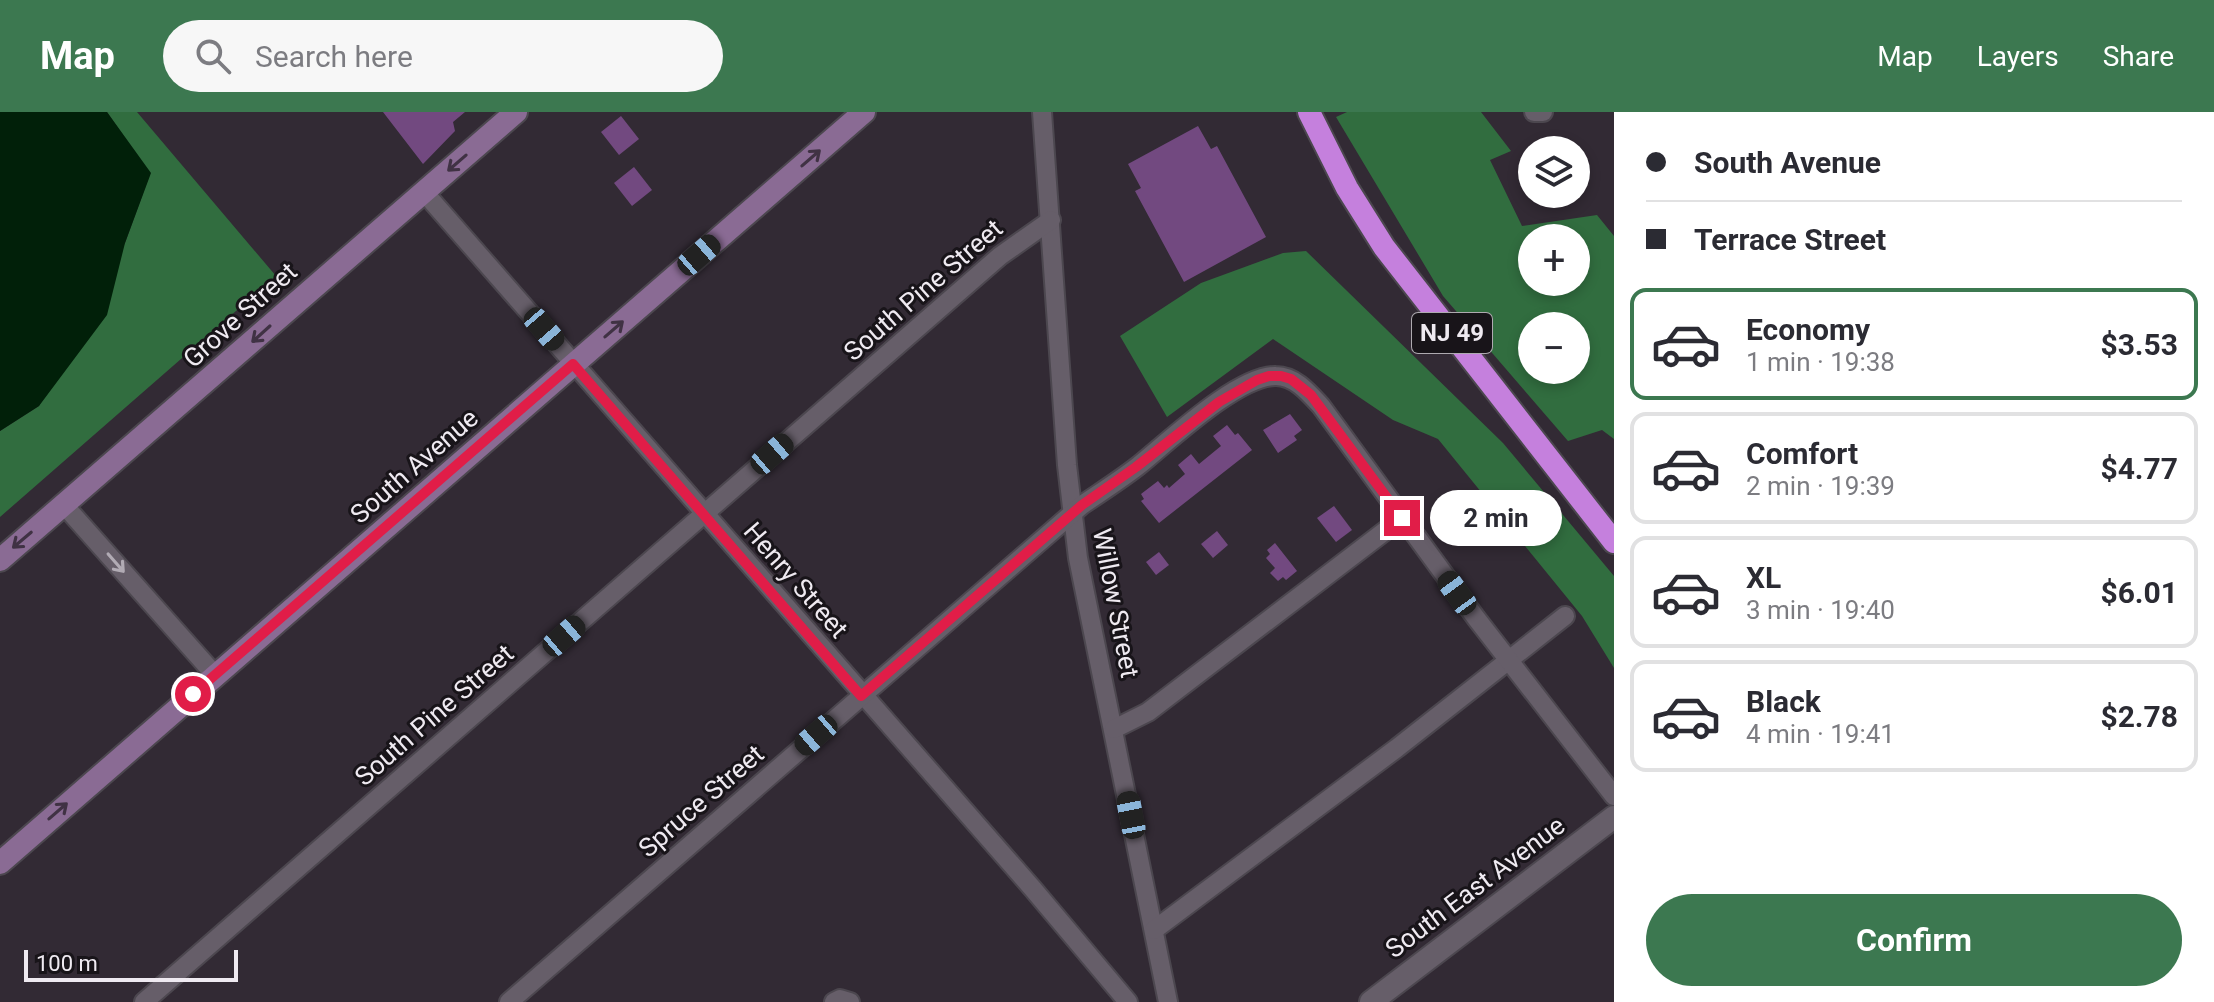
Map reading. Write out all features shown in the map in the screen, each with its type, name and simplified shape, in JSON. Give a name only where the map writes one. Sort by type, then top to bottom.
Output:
[{"type":"highway","name":"NJ 49","points":[[1309,112],[1347,188],[1384,247],[1614,542]]},
{"type":"main road","name":"Grove Street","points":[[0,560],[516,112]]},
{"type":"main road","name":"South Avenue","points":[[0,863],[864,112]]},
{"type":"street","name":"Willow Street","points":[[1042,112],[1067,465],[1078,558],[1168,1002]]},
{"type":"street","points":[[1534,112],[1543,112]]},
{"type":"street","name":"Henry Street","points":[[424,192],[861,696],[1033,889],[1128,1002]]},
{"type":"street","name":"South Pine Street","points":[[144,1002],[1000,256],[1051,220]]},
{"type":"street","name":"Spruce Street","points":[[509,1002],[1073,513],[1219,402],[1257,380],[1281,376],[1301,385],[1321,406],[1402,518]]},
{"type":"street","points":[[64,505],[215,675]]},
{"type":"street","points":[[1114,729],[1148,712],[1402,518],[1614,796]]},
{"type":"street","points":[[1154,930],[1397,748],[1565,616]]},
{"type":"street","name":"South East Avenue","points":[[1371,1002],[1614,817]]},
{"type":"street","points":[[834,1002],[840,999],[850,1002]]},
{"type":"green space","points":[[107,112],[137,112],[276,276],[0,517],[0,431],[39,406],[125,243],[150,174]]},
{"type":"green space","points":[[1347,112],[1481,112],[1511,151],[1490,160],[1521,224],[1518,224],[1518,296],[1590,296],[1590,224],[1536,224],[1597,215],[1614,236],[1614,439],[1602,430],[1568,441],[1519,384],[1590,384],[1590,312],[1518,312],[1518,383],[1443,296],[1336,117]]},
{"type":"green space","points":[[1306,251],[1503,443],[1614,576],[1614,668],[1582,616],[1438,439],[1393,420],[1273,339],[1167,417],[1120,336],[1201,283],[1283,253]]},
{"type":"shaded area","points":[[0,112],[107,112],[151,173],[125,243],[107,315],[39,406],[0,431]]},
{"type":"building","points":[[383,112],[465,112],[453,122],[455,131],[423,164]]},
{"type":"building","points":[[621,116],[639,139],[619,155],[601,132]]},
{"type":"building","points":[[1198,126],[1211,149],[1217,146],[1266,237],[1184,282],[1135,191],[1141,188],[1128,164]]},
{"type":"building","points":[[634,167],[652,190],[632,206],[614,183]]},
{"type":"building","points":[[1290,414],[1302,430],[1294,436],[1297,440],[1278,453],[1263,430]]},
{"type":"building","points":[[1227,425],[1252,450],[1159,523],[1141,501],[1144,499],[1141,494],[1158,481],[1164,488],[1167,485],[1169,488],[1185,474],[1178,465],[1191,454],[1199,464],[1221,446],[1213,436]]},
{"type":"building","points":[[1334,506],[1352,530],[1336,542],[1317,518]]},
{"type":"building","points":[[1217,531],[1228,545],[1213,558],[1201,544]]},
{"type":"building","points":[[1275,543],[1297,571],[1286,580],[1283,577],[1278,581],[1270,573],[1275,568],[1266,558],[1270,554],[1267,550]]},
{"type":"building","points":[[1159,552],[1169,565],[1156,575],[1146,562]]},
{"type":"route","points":[[193,694],[573,364],[861,696],[1082,505],[1219,402],[1269,376],[1291,379],[1311,395],[1402,518]]}]
